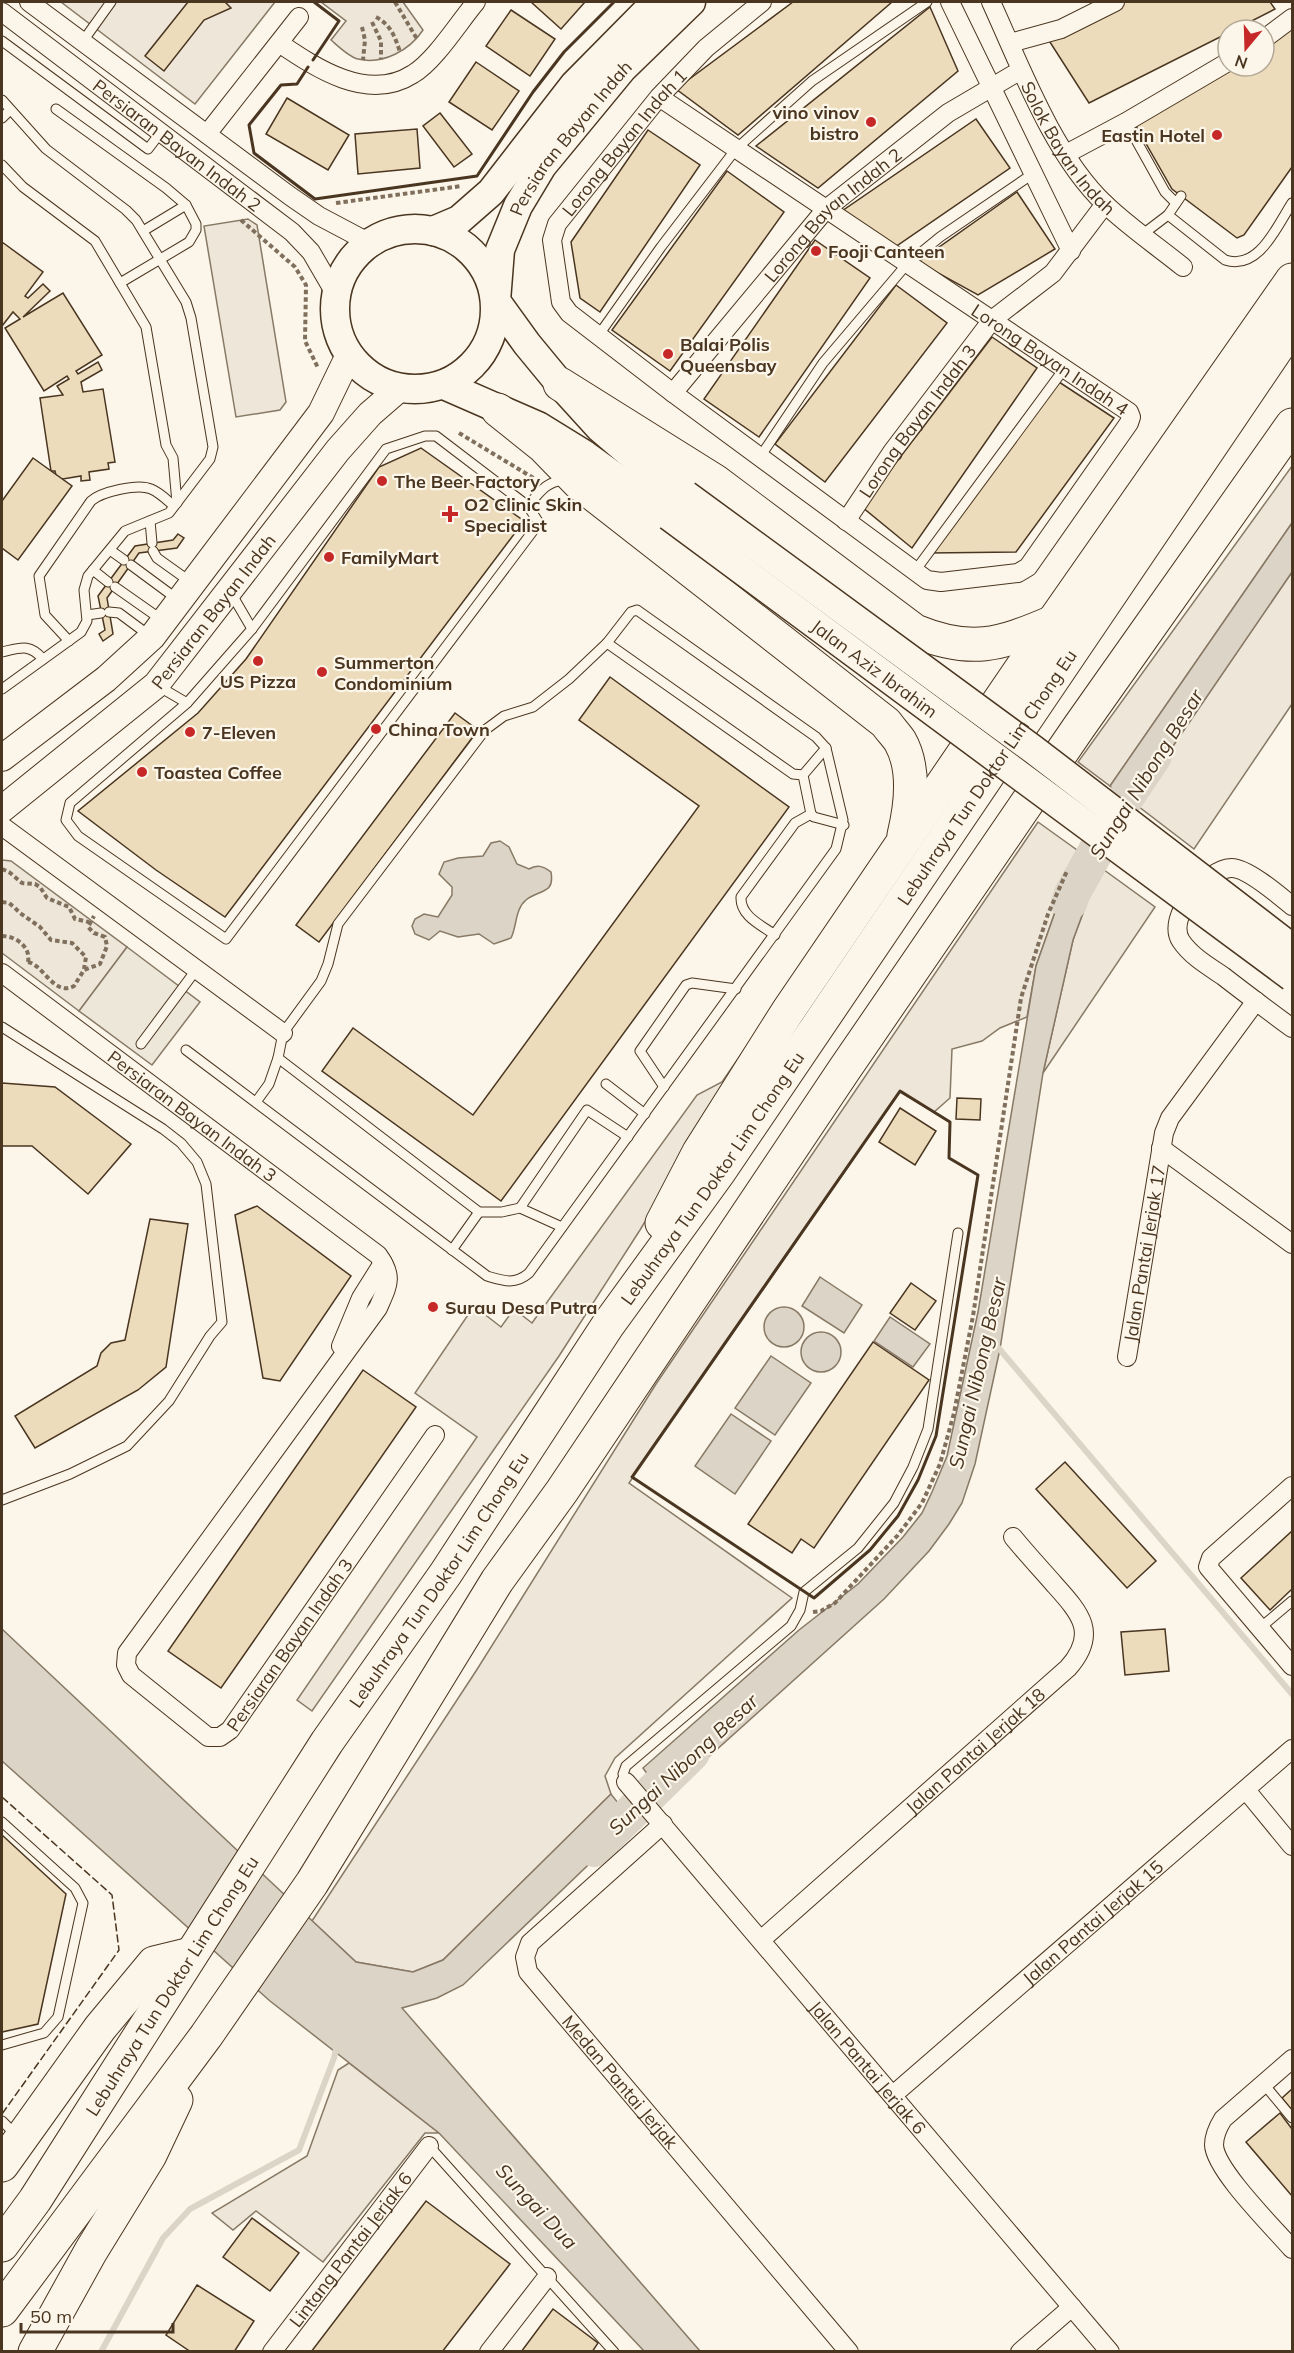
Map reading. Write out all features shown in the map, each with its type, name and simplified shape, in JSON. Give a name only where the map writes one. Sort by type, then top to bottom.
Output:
[{"type":"highway","points":[[608,1325],[699,1152],[788,1011],[1053,622],[1293,280]]},
{"type":"highway","name":"Lebuhraya Tun Doktor Lim Chong Eu","points":[[2,2245],[35,2200],[327,1742],[446,1573],[608,1325],[720,1172],[1293,326]]},
{"type":"highway","points":[[560,384],[715,481],[915,631],[940,641],[970,646],[995,644],[1016,638],[1053,622]]},
{"type":"highway","points":[[498,410],[543,446],[579,483],[886,723],[901,742],[910,772],[909,814],[900,848]]},
{"type":"highway","points":[[2,2310],[206,2036],[312,1883],[497,1581],[562,1491],[851,1060],[1066,746],[1293,424]]},
{"type":"highway","points":[[2,2212],[108,2048],[154,1985],[188,1958]]},
{"type":"highway","points":[[6,2149],[154,1963],[188,1958]]},
{"type":"highway","points":[[35,2352],[91,2251],[150,2155],[206,2036]]},
{"type":"main road","name":"Persiaran Bayan Indah","points":[[433,231],[459,220],[491,192],[574,85],[656,2]]},
{"type":"main road","name":"Persiaran Bayan Indah","points":[[496,301],[500,250],[518,206],[542,166],[622,69],[691,2]]},
{"type":"main road","points":[[412,229],[433,231],[456,240],[476,256],[489,277],[496,301],[494,327],[484,351],[467,372],[444,385],[423,389],[400,388],[380,382],[363,370],[349,355],[339,336],[335,316],[336,295],[342,274],[354,257],[370,243],[390,233],[412,229]]},
{"type":"main road","name":"Jalan Aziz Ibrahim","points":[[496,301],[527,345],[560,384],[600,428],[640,462],[677,505],[1293,977]]},
{"type":"main road","name":"Jalan Aziz Ibrahim","points":[[444,385],[538,426],[585,455],[677,505],[1024,743],[1293,948]]},
{"type":"street","name":"Persiaran Bayan Indah 2","points":[[29,2],[290,196],[320,216],[370,243]]},
{"type":"street","points":[[279,43],[310,64],[340,79],[367,84],[393,83],[414,74],[476,2]]},
{"type":"street","name":"Lorong Bayan Indah 1","points":[[569,313],[561,302],[552,240],[557,224],[659,97],[706,48],[762,2]]},
{"type":"street","points":[[950,2],[1071,251],[1105,204]]},
{"type":"street","name":"Solok Bayan Indah","points":[[991,2],[1021,70],[1066,154],[1105,204],[1183,267]]},
{"type":"street","points":[[1010,43],[1061,29],[1115,2]]},
{"type":"street","name":"Persiaran Bayan Indah 2","points":[[2,12],[292,232],[311,252],[336,295]]},
{"type":"street","points":[[207,134],[299,17]]},
{"type":"street","points":[[1276,30],[1293,18]]},
{"type":"street","name":"Lorong Bayan Indah 2","points":[[673,393],[826,209],[948,112],[1021,70]]},
{"type":"street","points":[[1066,154],[1216,70]]},
{"type":"street","name":"Lorong Bayan Indah 4","points":[[569,313],[673,393],[927,580],[941,582],[1018,573],[1028,567],[1130,423],[1129,412],[659,97]]},
{"type":"street","name":"Lorong Bayan Indah 3","points":[[846,521],[892,452],[992,320],[1053,273],[1071,251]]},
{"type":"street","name":"Persiaran Bayan Indah","points":[[2,758],[106,679],[158,630],[321,413],[349,355]]},
{"type":"street","name":"Persiaran Bayan Indah","points":[[2,809],[156,685],[338,450],[370,414],[400,388]]},
{"type":"street","points":[[2,826],[282,1033]]},
{"type":"street","points":[[1293,906],[1246,872],[1233,867],[1215,872],[1197,889],[1178,920],[1177,932],[1180,941],[1194,956],[1293,1028]]},
{"type":"street","name":"Persiaran Bayan Indah 3","points":[[7,977],[368,1248],[383,1263],[389,1280],[378,1308],[127,1653],[126,1665],[131,1675],[208,1737],[220,1737],[230,1730],[435,1435]]},
{"type":"street","name":"Jalan Pantai Jerjak 17","points":[[1127,1357],[1164,1133],[1170,1118],[1256,1001]]},
{"type":"street","name":"Jalan Pantai Jerjak 17","points":[[1161,1148],[1293,1244]]},
{"type":"street","points":[[1293,1486],[1208,1563],[1208,1567],[1293,1666]]},
{"type":"street","name":"Jalan Pantai Jerjak 18","points":[[761,1940],[1078,1657],[1084,1633],[1078,1611],[1013,1537]]},
{"type":"street","name":"Jalan Pantai Jerjak 15","points":[[893,2096],[1293,1749]]},
{"type":"street","name":"Jalan Pantai Jerjak 6","points":[[626,1782],[1110,2352]]},
{"type":"street","points":[[1246,1790],[1293,1846]]},
{"type":"street","name":"Medan Pantai Jerjak","points":[[659,1819],[530,1943],[525,1957],[528,1972],[849,2352]]},
{"type":"street","points":[[1293,2059],[1223,2119],[1216,2131],[1214,2144],[1216,2155],[1226,2172],[1293,2249]]},
{"type":"street","name":"Lintang Pantai Jerjak 6","points":[[273,2352],[429,2146]]},
{"type":"street","points":[[489,2352],[547,2277]]},
{"type":"street","points":[[1020,2352],[1072,2307]]},
{"type":"lane","points":[[82,41],[111,2]]},
{"type":"lane","points":[[598,336],[736,149],[812,81],[927,2]]},
{"type":"lane","points":[[2,41],[148,149],[161,132]]},
{"type":"lane","points":[[2,100],[46,149],[126,210],[143,231],[186,302],[191,318],[213,447],[210,459],[176,505],[165,516],[129,528],[93,570],[85,583],[87,615],[85,627],[2,689]]},
{"type":"lane","points":[[56,109],[166,188],[186,206],[196,224],[193,237],[189,242],[120,283]]},
{"type":"lane","points":[[2,118],[10,110]]},
{"type":"lane","points":[[1126,122],[1165,192],[1179,199],[1168,215],[1143,234]]},
{"type":"lane","points":[[2,165],[23,187],[91,236],[148,333],[166,445],[173,458],[176,505]]},
{"type":"lane","points":[[760,457],[824,363],[908,264],[940,237],[1034,173]]},
{"type":"lane","points":[[1168,215],[1225,260],[1235,263],[1243,262],[1260,251],[1293,203]]},
{"type":"lane","points":[[143,231],[186,206]]},
{"type":"lane","points":[[915,571],[1065,369]]},
{"type":"lane","points":[[425,436],[436,436],[528,506],[539,523],[226,939],[78,836],[66,820],[70,803],[187,703],[252,628],[386,449],[425,436]]},
{"type":"lane","points":[[528,506],[546,486],[560,480],[579,483]]},
{"type":"lane","points":[[69,641],[45,615],[39,576],[91,501],[102,493],[144,487],[154,490],[176,505]]},
{"type":"lane","points":[[150,521],[153,547],[157,558],[186,592]]},
{"type":"lane","points":[[110,550],[127,563],[186,592]]},
{"type":"lane","points":[[93,570],[112,584],[158,630]]},
{"type":"lane","points":[[230,591],[252,628]]},
{"type":"lane","points":[[186,1050],[487,1276],[509,1282],[519,1281],[529,1274],[836,849],[844,825],[826,748],[807,731],[634,610],[593,658],[533,707],[504,716],[485,730],[338,924],[328,964],[321,981],[282,1033],[278,1058],[269,1084],[256,1102]]},
{"type":"lane","points":[[87,615],[105,612],[119,613],[158,630]]},
{"type":"lane","points":[[607,644],[793,774],[803,775]]},
{"type":"lane","points":[[2,652],[28,648],[36,651],[43,659]]},
{"type":"lane","points":[[156,685],[187,703]]},
{"type":"lane","points":[[803,775],[826,748]]},
{"type":"lane","points":[[803,775],[811,814]]},
{"type":"lane","points":[[775,935],[744,912],[740,905],[741,897],[795,823],[811,814],[844,825]]},
{"type":"lane","points":[[141,1044],[196,970]]},
{"type":"lane","points":[[664,1087],[641,1055],[640,1048],[686,985],[692,982],[736,989]]},
{"type":"lane","points":[[2,1028],[163,1129],[181,1143],[197,1162],[206,1184],[222,1322],[199,1352],[169,1401],[127,1446],[70,1473],[2,1500]]},
{"type":"lane","points":[[278,1058],[479,1212],[502,1212],[520,1208],[562,1227]]},
{"type":"lane","points":[[606,1084],[645,1114]]},
{"type":"lane","points":[[520,1208],[587,1110],[628,1137]]},
{"type":"lane","points":[[452,1250],[479,1212]]},
{"type":"lane","points":[[626,1782],[623,1774],[626,1766],[791,1626],[800,1610],[804,1592],[858,1548],[894,1503],[914,1467],[928,1429],[958,1233]]},
{"type":"lane","points":[[1260,1628],[1293,1601]]},
{"type":"lane","points":[[2,1822],[75,1888],[82,1903],[58,2017],[44,2033],[2,2045]]},
{"type":"lane","points":[[1263,2083],[1293,2118]]},
{"type":"lane","points":[[429,2146],[614,2352]]},
{"type":"lane","points":[[598,2352],[606,2342]]},
{"type":"path","points":[[395,2],[417,39]]},
{"type":"path","points":[[376,17],[393,32],[400,52]]},
{"type":"path","points":[[372,22],[381,41],[381,58]]},
{"type":"path","points":[[363,27],[365,40],[363,60]]},
{"type":"path","points":[[327,205],[465,186]]},
{"type":"path","points":[[233,212],[295,267],[306,285],[305,341],[320,371]]},
{"type":"path","points":[[449,428],[546,486]]},
{"type":"path","points":[[2,869],[22,884],[35,884],[40,887],[47,898],[69,907],[75,920],[89,922]]},
{"type":"path","points":[[2,902],[9,903],[40,927],[51,940],[72,943],[86,957],[84,969],[74,986],[64,988],[46,978],[35,964],[28,962]]},
{"type":"path","points":[[84,969],[100,964],[107,946],[105,937],[90,931],[89,922],[104,902]]},
{"type":"path","points":[[2,936],[13,937],[23,944],[28,951],[28,962]]},
{"type":"path","points":[[7,977],[28,962]]},
{"type":"shaded area","points":[[61,2],[275,2],[195,104]]},
{"type":"shaded area","points":[[321,2],[403,2],[423,30],[411,44],[395,54],[377,60],[358,59],[347,54],[331,40],[346,21]]},
{"type":"shaded area","points":[[248,219],[257,225],[286,402],[280,410],[236,417],[204,226]]},
{"type":"shaded area","points":[[1292,466],[1292,523],[1110,786],[1078,762]]},
{"type":"shaded area","points":[[1292,572],[1292,704],[1194,849],[1134,803]]},
{"type":"shaded area","points":[[1038,822],[1077,850],[1036,966],[1027,1017],[1000,1028],[982,1041],[952,1049],[950,1098],[934,1112],[900,1092],[629,1483],[792,1598],[615,1758],[605,1776],[611,1794],[443,1960],[413,1972],[356,1962],[312,1921],[476,1671],[656,1384]]},
{"type":"shaded area","points":[[2,860],[11,861],[127,947],[79,1011],[2,953]]},
{"type":"shaded area","points":[[1100,867],[1155,907],[1043,1073],[1073,940]]},
{"type":"shaded area","points":[[127,947],[200,1002],[152,1065],[79,1011]]},
{"type":"shaded area","points":[[786,989],[640,1230],[559,1356],[312,1711],[297,1700],[477,1437],[415,1393],[474,1306],[501,1327],[514,1309],[532,1323],[697,1095],[722,1082]]},
{"type":"shaded area","points":[[349,2063],[439,2133],[425,2133],[323,2262],[256,2211],[233,2230],[212,2213],[307,2156],[338,2070]]},
{"type":"water","points":[[1292,523],[1292,572],[1134,803],[1110,786]]},
{"type":"water","points":[[500,841],[509,847],[517,864],[529,869],[540,866],[545,868],[551,872],[552,879],[551,885],[545,891],[522,904],[511,938],[494,944],[479,934],[458,937],[440,931],[429,940],[415,934],[412,926],[415,919],[424,914],[438,917],[452,895],[452,887],[439,874],[444,862],[458,858],[483,856],[491,843]]},
{"type":"water","points":[[1077,850],[1100,867],[1073,940],[1043,1073],[1000,1349],[975,1464],[962,1503],[929,1551],[884,1599],[664,1797],[643,1768],[799,1630],[858,1584],[903,1537],[922,1513],[932,1492],[947,1456],[978,1312],[1036,966]]},
{"type":"water","points":[[820,1277],[862,1305],[844,1333],[802,1306]]},
{"type":"water","points":[[784,1307],[798,1313],[804,1327],[798,1341],[784,1347],[770,1341],[764,1327],[770,1313]]},
{"type":"water","points":[[890,1317],[930,1344],[913,1367],[874,1341]]},
{"type":"water","points":[[821,1332],[835,1338],[841,1352],[835,1366],[821,1372],[807,1366],[801,1352],[807,1338]]},
{"type":"water","points":[[771,1356],[811,1383],[775,1435],[735,1408]]},
{"type":"water","points":[[731,1414],[771,1441],[735,1494],[695,1466]]},
{"type":"water","name":"Sungai Dua","points":[[2,1629],[356,1962],[413,1972],[443,1960],[611,1794],[633,1822],[463,1985],[437,1998],[402,2008],[700,2351],[644,2351],[439,2133],[270,2001],[2,1761]]},
{"type":"building","points":[[188,2],[225,2],[231,8],[204,20],[164,71],[145,56]]},
{"type":"building","points":[[531,2],[585,2],[561,29]]},
{"type":"building","points":[[793,2],[892,2],[738,135],[676,89]]},
{"type":"building","points":[[1122,2],[1270,2],[1275,9],[1257,18],[1216,18],[1216,39],[1089,103],[1048,39]]},
{"type":"building","points":[[930,7],[958,71],[818,188],[756,146]]},
{"type":"building","points":[[511,10],[555,39],[530,76],[486,46]]},
{"type":"building","name":"Eastin Hotel","points":[[1292,29],[1292,167],[1244,235],[1237,238],[1172,189],[1136,126],[1216,76],[1216,78],[1276,78],[1276,39]]},
{"type":"building","points":[[476,62],[519,91],[492,130],[449,102]]},
{"type":"building","points":[[287,98],[349,135],[328,170],[266,134]]},
{"type":"building","points":[[440,113],[472,154],[454,167],[423,126]]},
{"type":"building","points":[[976,119],[1010,168],[895,247],[842,211]]},
{"type":"building","points":[[417,129],[420,168],[358,174],[355,134]]},
{"type":"building","points":[[648,130],[700,165],[600,312],[580,298],[571,242]]},
{"type":"building","points":[[727,171],[784,212],[670,371],[612,330]]},
{"type":"building","points":[[1017,192],[1055,249],[978,295],[918,262]]},
{"type":"building","points":[[815,240],[870,278],[759,437],[704,399]]},
{"type":"building","points":[[2,242],[43,272],[25,296],[28,298],[43,284],[50,291],[23,317],[63,293],[102,355],[76,371],[78,374],[98,362],[102,370],[81,382],[83,392],[103,389],[115,462],[108,463],[109,469],[89,472],[90,480],[81,481],[81,476],[57,480],[55,471],[51,471],[40,398],[63,395],[57,386],[69,379],[67,376],[44,391],[5,328],[20,319],[13,312],[2,326]]},
{"type":"building","points":[[896,285],[947,323],[825,482],[775,444]]},
{"type":"building","points":[[992,337],[1037,368],[912,548],[862,507]]},
{"type":"building","points":[[1059,382],[1114,418],[1016,552],[929,553]]},
{"type":"building","name":"Summerton Condominium","points":[[421,448],[524,521],[225,917],[156,870],[78,811],[198,713],[246,659],[379,467]]},
{"type":"building","points":[[33,458],[72,486],[18,560],[2,548],[2,501]]},
{"type":"building","points":[[178,534],[184,538],[177,548],[139,553],[107,598],[113,634],[103,641],[99,634],[105,630],[98,596],[135,546],[173,540]]},
{"type":"building","points":[[610,677],[789,807],[501,1201],[322,1071],[353,1028],[473,1115],[699,806],[579,720]]},
{"type":"building","points":[[455,713],[478,730],[319,942],[296,925]]},
{"type":"building","points":[[2,1083],[55,1087],[131,1144],[88,1194],[32,1146],[2,1146]]},
{"type":"building","points":[[957,1098],[981,1099],[980,1120],[956,1119]]},
{"type":"building","points":[[900,1108],[936,1131],[915,1165],[879,1142]]},
{"type":"building","points":[[257,1206],[351,1276],[280,1381],[263,1378],[235,1215]]},
{"type":"building","points":[[150,1219],[188,1224],[166,1367],[138,1390],[35,1448],[15,1416],[97,1366],[101,1353],[111,1343],[125,1340]]},
{"type":"building","points":[[911,1283],[936,1301],[915,1330],[890,1313]]},
{"type":"building","points":[[873,1342],[929,1380],[814,1548],[801,1539],[792,1553],[748,1524]]},
{"type":"building","points":[[363,1370],[416,1407],[221,1688],[168,1651]]},
{"type":"building","points":[[1065,1462],[1156,1561],[1127,1588],[1036,1489]]},
{"type":"building","points":[[1292,1531],[1292,1589],[1270,1610],[1241,1578]]},
{"type":"building","points":[[1165,1629],[1169,1671],[1125,1675],[1121,1632]]},
{"type":"building","points":[[2,1835],[66,1894],[38,2024],[2,2032]]},
{"type":"building","points":[[1292,2089],[1292,2110],[1282,2098]]},
{"type":"building","points":[[1280,2113],[1292,2129],[1292,2196],[1246,2142]]},
{"type":"building","points":[[426,2201],[510,2264],[442,2352],[311,2352]]},
{"type":"building","points":[[252,2218],[299,2253],[270,2291],[223,2257]]},
{"type":"building","points":[[197,2285],[254,2321],[234,2352],[191,2352],[166,2335]]},
{"type":"building","points":[[553,2309],[598,2343],[592,2352],[521,2352]]},
{"type":"waterway","name":"Sungai Nibong Besar","points":[[1069,903],[1125,799],[1154,756]]},
{"type":"waterway","points":[[996,1345],[1292,1694]]},
{"type":"waterway","name":"Sungai Nibong Besar","points":[[594,1849],[692,1753]]},
{"type":"waterway","points":[[101,2352],[163,2238],[190,2209],[299,2150],[337,2045]]},
{"type":"fence","points":[[2,1797],[112,1895],[119,1950],[2,2114]]},
{"type":"wall","points":[[313,60],[339,21],[314,2]]},
{"type":"wall","points":[[308,67],[297,84],[281,85],[249,125],[254,153],[315,199],[477,176],[533,92],[564,52],[614,2]]},
{"type":"wall","points":[[900,1091],[950,1122],[949,1158],[978,1175],[936,1436],[918,1480],[898,1516],[870,1550],[814,1598],[632,1477],[900,1091]]},
{"type":"place","name":"vino vinov bistro","points":[[871,122]]},
{"type":"place","name":"Eastin Hotel","points":[[1217,135]]},
{"type":"place","name":"Fooji Canteen","points":[[816,251]]},
{"type":"place","name":"Balai Polis Queensbay","points":[[668,354]]},
{"type":"place","name":"The Beer Factory","points":[[382,481]]},
{"type":"place","name":"O2 Clinic Skin Specialist","points":[[450,514]]},
{"type":"place","name":"FamilyMart","points":[[329,557]]},
{"type":"place","name":"US Pizza","points":[[258,661]]},
{"type":"place","name":"Summerton Condominium","points":[[322,672]]},
{"type":"place","name":"China Town","points":[[376,729]]},
{"type":"place","name":"7-Eleven","points":[[190,732]]},
{"type":"place","name":"Toastea Coffee","points":[[142,772]]},
{"type":"place","name":"Surau Desa Putra","points":[[433,1307]]}]
